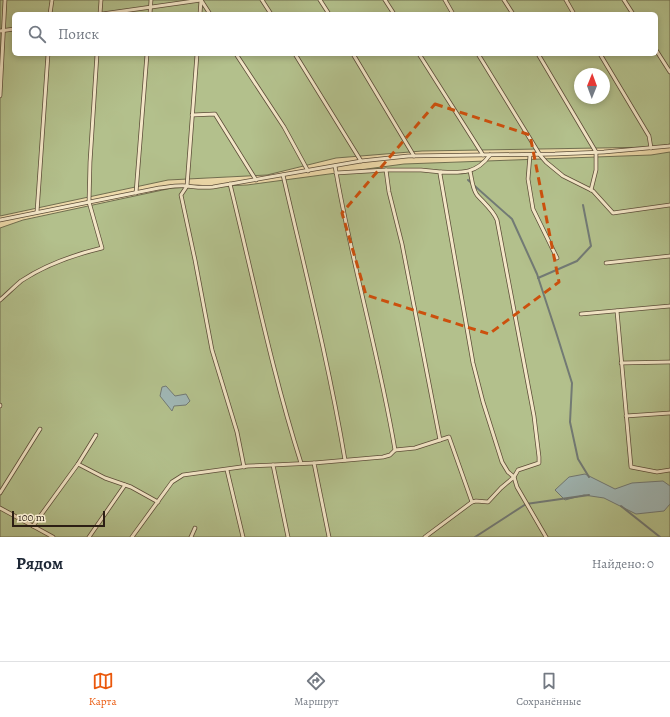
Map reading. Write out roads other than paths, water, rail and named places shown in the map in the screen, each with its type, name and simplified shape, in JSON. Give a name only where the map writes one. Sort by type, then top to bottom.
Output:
[{"type":"lane","points":[[0,96],[2,31],[5,0]]},
{"type":"lane","points":[[50,12],[52,0]]},
{"type":"lane","points":[[101,0],[101,12]]},
{"type":"lane","points":[[150,12],[151,0]]},
{"type":"lane","points":[[117,12],[201,0]]},
{"type":"lane","points":[[200,12],[201,0]]},
{"type":"lane","points":[[201,0],[209,12]]},
{"type":"lane","points":[[262,0],[270,12]]},
{"type":"lane","points":[[320,0],[327,12]]},
{"type":"lane","points":[[385,0],[393,12]]},
{"type":"lane","points":[[445,0],[452,12]]},
{"type":"lane","points":[[504,0],[512,12]]},
{"type":"lane","points":[[566,0],[573,12]]},
{"type":"lane","points":[[624,0],[632,12]]},
{"type":"lane","points":[[2,31],[12,29]]},
{"type":"lane","points":[[658,53],[670,72]]},
{"type":"lane","points":[[37,212],[48,56]]},
{"type":"lane","points":[[0,300],[20,282],[43,269],[73,255],[102,248],[89,202],[90,162],[98,56]]},
{"type":"lane","points":[[136,193],[147,56]]},
{"type":"lane","points":[[197,56],[187,186],[181,195],[212,350],[236,432],[244,467]]},
{"type":"lane","points":[[237,56],[284,127],[308,171]]},
{"type":"lane","points":[[296,56],[361,161]]},
{"type":"lane","points":[[354,56],[414,156]]},
{"type":"lane","points":[[420,56],[483,155]]},
{"type":"lane","points":[[479,56],[540,155],[563,176],[591,190],[613,213],[670,205]]},
{"type":"lane","points":[[539,56],[596,152],[596,170],[591,190]]},
{"type":"lane","points":[[601,56],[649,136],[651,148]]},
{"type":"lane","points":[[192,115],[215,114],[256,180]]},
{"type":"lane","points":[[0,220],[171,187],[187,186],[200,188],[230,184],[283,176],[361,161],[414,156],[540,155],[670,146]]},
{"type":"lane","points":[[336,173],[386,170],[421,170],[457,173],[478,168],[484,164],[490,155]]},
{"type":"lane","points":[[530,155],[528,179],[533,209],[557,258]]},
{"type":"lane","points":[[335,166],[361,294],[380,370],[394,450]]},
{"type":"lane","points":[[386,170],[389,192],[405,258],[440,440]]},
{"type":"lane","points":[[425,537],[472,502],[488,502],[514,477],[518,470],[539,462],[534,416],[497,220],[495,215],[477,194],[473,186],[470,171]]},
{"type":"lane","points":[[441,172],[441,185],[473,363],[483,402],[502,462],[508,472],[514,477],[546,537]]},
{"type":"lane","points":[[283,176],[322,342],[345,460]]},
{"type":"lane","points":[[230,184],[288,423],[302,463]]},
{"type":"lane","points":[[606,263],[670,256]]},
{"type":"lane","points":[[581,314],[670,306]]},
{"type":"lane","points":[[617,311],[631,467],[657,472],[670,470]]},
{"type":"lane","points":[[622,363],[670,362]]},
{"type":"lane","points":[[626,416],[670,413]]},
{"type":"lane","points":[[0,493],[40,429]]},
{"type":"lane","points":[[32,526],[78,464],[96,436]]},
{"type":"lane","points":[[132,537],[172,482],[183,475],[244,467],[383,457],[390,455],[394,450],[415,448],[449,437],[472,502]]},
{"type":"lane","points":[[314,463],[329,537]]},
{"type":"lane","points":[[78,464],[158,502]]},
{"type":"lane","points":[[273,465],[288,537]]},
{"type":"lane","points":[[227,470],[243,537]]},
{"type":"lane","points":[[89,537],[125,485]]},
{"type":"lane","points":[[0,508],[53,537]]},
{"type":"lane","points":[[192,537],[195,528]]},
{"type":"water","points":[[166,386],[175,396],[186,394],[190,401],[186,405],[174,406],[172,411],[160,396],[162,387]]},
{"type":"water","points":[[585,474],[615,489],[632,483],[663,481],[670,486],[670,504],[664,511],[636,514],[604,498],[584,495],[565,500],[555,490],[569,477]]},
{"type":"waterway","points":[[468,180],[512,219],[537,274],[572,383],[570,422],[578,459],[589,477]]},
{"type":"waterway","points":[[538,278],[577,261],[591,246],[583,205]]},
{"type":"waterway","points":[[475,537],[526,504],[589,495]]},
{"type":"waterway","points":[[621,506],[660,537]]}]
